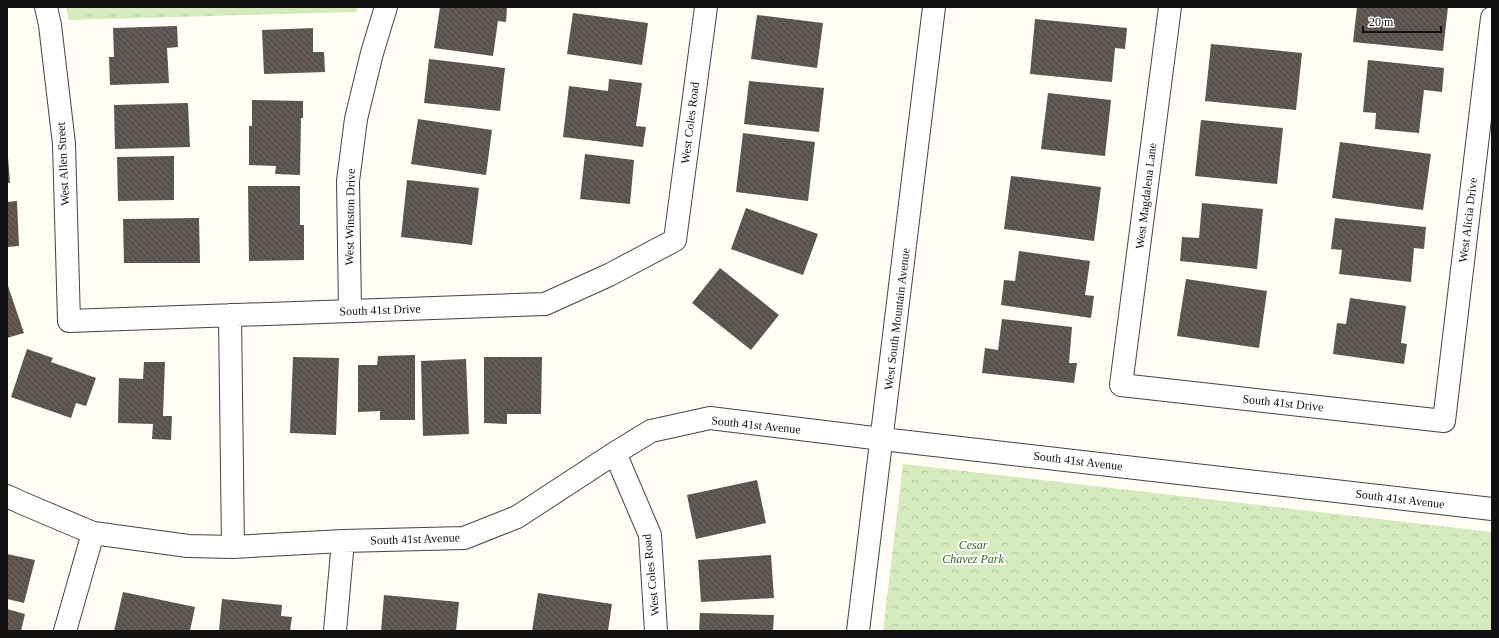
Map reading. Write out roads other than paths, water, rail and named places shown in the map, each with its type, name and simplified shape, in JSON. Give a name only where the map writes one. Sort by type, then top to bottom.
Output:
[{"type":"street","name":"West Allen Street","points":[[46,7],[50,25],[64,144],[69,321]]},
{"type":"street","name":"West Winston Drive","points":[[350,311],[349,173],[356,119],[372,53],[386,7]]},
{"type":"street","name":"West Coles Road","points":[[675,240],[706,7]]},
{"type":"street","name":"West South Mountain Avenue","points":[[858,631],[934,7]]},
{"type":"street","name":"West Magdalena Lane","points":[[1122,384],[1170,7]]},
{"type":"street","name":"West Alicia Drive","points":[[1444,421],[1492,18]]},
{"type":"street","name":"South 41st Drive","points":[[69,321],[545,304],[608,275],[675,240]]},
{"type":"street","points":[[230,315],[233,547]]},
{"type":"street","name":"South 41st Drive","points":[[1122,384],[1444,421]]},
{"type":"street","name":"South 41st Avenue","points":[[7,496],[93,533],[188,546],[233,547],[343,541],[464,538],[518,517],[651,431],[710,418],[1492,510]]},
{"type":"street","name":"West Coles Road","points":[[615,453],[650,535],[656,631]]},
{"type":"street","points":[[65,631],[93,533]]},
{"type":"street","points":[[335,631],[343,541]]},
{"type":"park label","name":"Cesar Chavez Park","points":[[973,552]]}]
